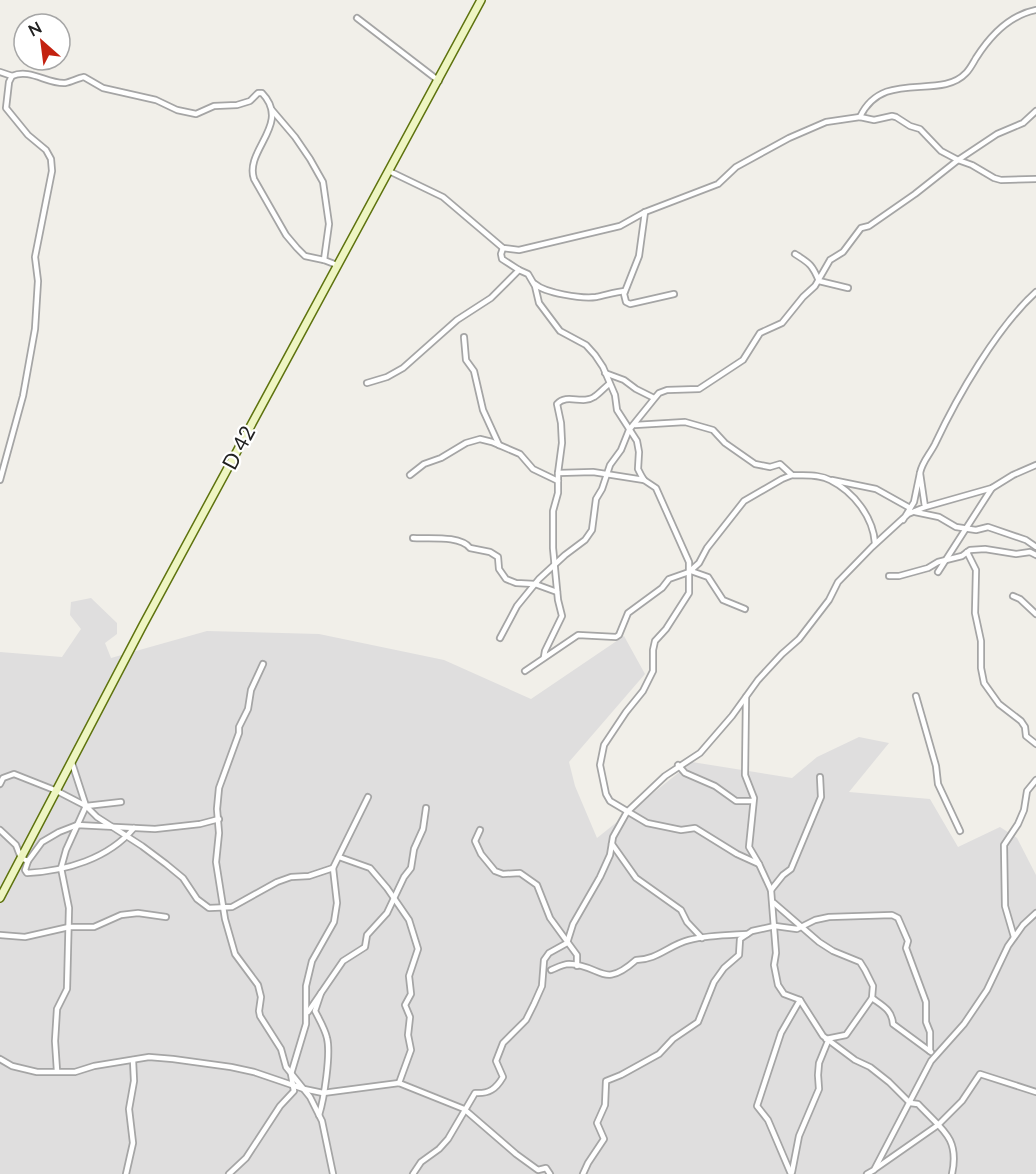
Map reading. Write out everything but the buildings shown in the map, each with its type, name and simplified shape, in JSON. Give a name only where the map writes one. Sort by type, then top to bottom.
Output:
[{"type":"street","name":"D 42","points":[[0,898],[25,860],[57,791],[142,625],[482,0]]},
{"type":"street","points":[[860,117],[866,104],[884,93],[907,87],[940,85],[965,74],[983,48],[1011,19],[1036,10]]},
{"type":"street","points":[[357,18],[439,81]]},
{"type":"street","points":[[0,72],[12,75],[17,73],[32,75],[66,83],[84,77],[103,88],[156,100],[177,110],[196,114],[214,105],[237,105],[250,101],[260,92],[266,96],[272,110],[295,136],[323,182],[328,224],[324,260]]},
{"type":"street","points":[[0,480],[23,396],[35,329],[38,281],[35,258],[52,171],[51,159],[46,150],[28,135],[6,108],[12,75]]},
{"type":"street","points":[[272,110],[269,130],[261,143],[252,173],[254,179],[286,235],[297,248],[305,256],[337,265]]},
{"type":"street","points":[[500,638],[517,606],[546,570],[585,540],[592,530],[596,499],[614,457],[621,450],[629,430],[659,393],[667,390],[699,389],[743,360],[760,333],[782,323],[819,281],[830,260],[843,252],[861,228],[869,226],[958,160],[997,134],[1023,123],[1036,111]]},
{"type":"street","points":[[389,171],[443,197],[503,248],[519,250],[620,226],[645,212],[706,190],[726,178],[736,167],[789,138],[826,122],[860,117],[874,120],[896,117],[920,129],[939,149],[1001,180],[1036,179]]},
{"type":"street","points":[[645,212],[639,256],[625,291],[627,303],[674,294]]},
{"type":"street","points":[[503,248],[502,259],[528,274],[534,284],[539,303],[560,331],[586,345],[595,355],[615,395],[617,410],[637,441],[638,469],[644,480]]},
{"type":"street","points":[[795,254],[812,265],[819,281]]},
{"type":"street","points":[[367,383],[387,377],[403,368],[457,320],[491,298],[519,270]]},
{"type":"street","points":[[819,281],[848,288]]},
{"type":"street","points":[[534,284],[549,291],[580,297],[595,297],[625,291]]},
{"type":"street","points":[[412,1174],[421,1162],[448,1139],[475,1093],[486,1094],[498,1086],[503,1077],[496,1061],[503,1043],[526,1020],[542,986],[544,960],[549,953],[567,943],[573,924],[610,855],[613,837],[627,812],[678,765],[700,753],[782,654],[799,639],[829,600],[838,582],[912,510],[920,473],[950,413],[1009,323],[1036,292]]},
{"type":"street","points":[[464,337],[466,360],[474,371],[483,410],[499,445]]},
{"type":"street","points":[[605,373],[624,380],[654,398]]},
{"type":"street","points":[[544,657],[562,616],[554,565],[553,511],[558,493],[562,443],[557,404],[566,398],[592,399],[609,384]]},
{"type":"street","points":[[635,425],[686,422],[713,430],[725,443],[754,464],[770,467],[780,464],[792,475]]},
{"type":"street","points":[[410,475],[424,464],[474,440],[488,440],[520,454],[533,469],[558,482]]},
{"type":"street","points":[[912,510],[992,488],[1034,466],[1035,473]]},
{"type":"street","points":[[558,473],[593,472],[644,480],[656,488],[685,552],[690,572],[689,593],[666,629],[655,641],[652,658],[653,671],[643,691],[604,745],[600,765],[606,794],[610,801],[647,823],[681,830],[695,828],[737,854],[759,864]]},
{"type":"street","points":[[920,473],[925,507]]},
{"type":"street","points":[[690,572],[744,501],[792,475],[812,475],[876,489],[912,510],[939,517],[956,527],[976,530],[988,527],[1026,540],[1036,547]]},
{"type":"street","points":[[829,479],[856,501],[866,513],[871,522],[875,544]]},
{"type":"street","points":[[938,572],[992,488]]},
{"type":"street","points":[[413,538],[442,540],[449,538],[466,543],[470,548],[490,552],[498,557],[499,569],[506,579],[516,583],[535,584],[557,592]]},
{"type":"street","points":[[889,576],[913,572],[962,556],[970,550],[985,549],[1016,554],[1030,552],[1036,555]]},
{"type":"street","points":[[967,552],[976,570],[975,613],[981,641],[981,668],[984,683],[999,704],[1020,720],[1025,728],[1026,736],[1036,744]]},
{"type":"street","points":[[525,671],[578,634],[616,637],[628,613],[662,588],[669,579],[690,572],[708,577],[723,600],[745,609]]},
{"type":"street","points":[[1013,596],[1020,599],[1036,614]]},
{"type":"street","points":[[263,664],[251,690],[248,710],[239,726],[239,733],[221,778],[217,798],[219,819],[216,862],[222,908],[236,954],[258,985],[261,997],[259,1011],[261,1016],[281,1049],[286,1067],[322,1120],[333,1174]]},
{"type":"street","points":[[747,696],[745,775],[753,801],[750,847],[771,890],[776,953],[774,965],[778,985],[784,994],[800,1000],[827,1040],[855,1060],[870,1067],[910,1103],[918,1104],[938,1125],[953,1143],[952,1174]]},
{"type":"street","points":[[916,696],[936,766],[938,784],[960,831]]},
{"type":"street","points":[[57,1071],[55,1041],[57,1009],[67,989],[69,927],[69,908],[61,868],[66,850],[86,806],[72,763]]},
{"type":"street","points":[[678,765],[685,773],[715,786],[736,801],[753,801]]},
{"type":"street","points":[[0,784],[3,778],[15,774],[86,806],[97,817],[128,836],[183,878],[197,899],[209,908],[232,908],[278,882],[291,877],[309,876],[333,868]]},
{"type":"street","points":[[771,890],[791,869],[821,797],[820,777]]},
{"type":"street","points":[[1014,937],[1005,906],[1004,845],[1022,817],[1027,791],[1036,780]]},
{"type":"street","points":[[229,1174],[246,1158],[280,1106],[294,1090],[291,1074],[306,1024],[306,986],[312,961],[334,922],[337,903],[333,868],[368,797]]},
{"type":"street","points":[[86,806],[121,802]]},
{"type":"street","points":[[306,1015],[343,961],[365,947],[367,935],[387,913],[411,867],[414,849],[423,829],[426,808]]},
{"type":"street","points":[[25,860],[42,842],[77,825],[155,829],[200,824],[219,819]]},
{"type":"street","points":[[0,830],[16,845],[25,860],[25,873],[41,873],[94,859],[128,836],[134,828]]},
{"type":"street","points":[[480,830],[475,841],[489,866],[503,873],[520,873],[537,885],[550,918],[577,955],[577,966]]},
{"type":"street","points":[[612,844],[636,878],[681,910],[687,922],[702,938]]},
{"type":"street","points":[[339,857],[369,868],[395,898],[409,920],[418,949],[408,976],[411,994],[405,1005],[410,1017],[408,1035],[411,1050],[399,1083]]},
{"type":"street","points":[[773,903],[819,942],[833,951],[860,962],[873,986],[872,998],[846,1035],[827,1040]]},
{"type":"street","points":[[0,934],[25,938],[69,927],[93,927],[121,915],[138,913],[166,917]]},
{"type":"street","points":[[874,1170],[931,1061],[964,1024],[987,990],[1008,946],[1023,925],[1036,913]]},
{"type":"street","points":[[583,1174],[588,1162],[604,1139],[597,1123],[605,1105],[606,1081],[659,1054],[673,1038],[698,1022],[714,982],[724,968],[738,955],[740,939],[752,931],[774,926],[797,929],[829,916],[891,915],[898,918],[908,941],[906,948],[926,1002],[930,1051]]},
{"type":"street","points":[[551,970],[568,964],[588,968],[599,975],[613,975],[624,970],[636,960],[649,960],[688,940],[747,934]]},
{"type":"street","points":[[319,1115],[325,1099],[323,1093],[327,1064],[327,1038],[315,1011],[322,990]]},
{"type":"street","points":[[872,998],[889,1010],[893,1017],[893,1024],[936,1055]]},
{"type":"street","points":[[791,1174],[768,1120],[757,1106],[781,1033],[800,1000]]},
{"type":"street","points":[[791,1174],[799,1136],[819,1089],[819,1063],[827,1040]]},
{"type":"street","points":[[0,1059],[12,1066],[37,1072],[75,1072],[94,1066],[149,1057],[173,1059],[231,1067],[323,1093],[399,1083],[464,1109],[516,1154],[538,1170],[546,1168],[550,1174]]},
{"type":"street","points":[[126,1174],[133,1143],[129,1109],[134,1082],[133,1060]]},
{"type":"street","points":[[867,1174],[938,1125],[962,1101],[980,1074],[1036,1092]]},
{"type":"shaded area","points":[[91,598],[117,623],[117,634],[105,643],[111,658],[207,631],[319,634],[444,660],[531,699],[624,636],[645,674],[569,762],[575,786],[597,838],[692,762],[792,778],[817,757],[859,737],[889,743],[849,792],[930,799],[958,847],[1000,827],[1017,838],[1036,875],[1036,1174],[0,1174],[0,652],[62,657],[81,629],[70,615],[71,602]]}]
